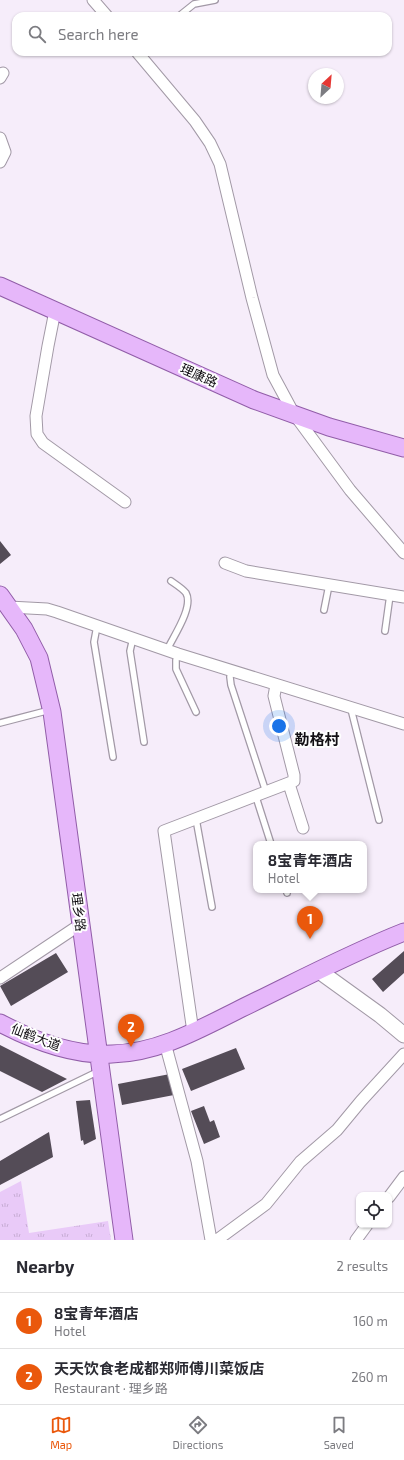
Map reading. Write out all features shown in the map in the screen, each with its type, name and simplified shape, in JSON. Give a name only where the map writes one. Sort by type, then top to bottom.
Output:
[{"type":"main road","name":"理康路","points":[[0,286],[254,400],[329,427],[404,448]]},
{"type":"main road","name":"理乡路","points":[[4,601],[24,629],[39,658],[51,710],[124,1240]]},
{"type":"main road","name":"仙鹤大道","points":[[0,1023],[17,1032],[99,1062],[165,1043],[193,1032],[404,932]]},
{"type":"street","points":[[93,0],[104,12]]},
{"type":"street","points":[[140,56],[196,121],[210,143],[220,164],[252,298],[273,375],[294,414],[350,490],[404,553]]},
{"type":"street","points":[[0,138],[5,152],[0,162]]},
{"type":"street","points":[[55,311],[36,416],[37,434],[43,443],[125,502]]},
{"type":"street","points":[[225,563],[246,571],[404,597]]},
{"type":"street","points":[[4,601],[47,609],[231,671],[404,724]]},
{"type":"street","points":[[193,1032],[164,831],[261,795],[294,781],[295,777],[274,696],[276,685]]},
{"type":"street","points":[[289,784],[303,828]]},
{"type":"street","points":[[0,978],[81,924]]},
{"type":"street","points":[[319,971],[380,1015],[404,1035]]},
{"type":"street","points":[[165,1043],[197,1161],[210,1240]]},
{"type":"street","points":[[218,1240],[258,1212],[300,1162],[337,1130],[404,1054]]},
{"type":"street","points":[[392,1193],[404,1177]]},
{"type":"street","points":[[356,1240],[365,1228]]},
{"type":"lane","points":[[184,12],[194,4],[215,0]]},
{"type":"lane","points":[[171,581],[186,594],[188,604],[173,652],[176,660],[176,669],[196,712]]},
{"type":"lane","points":[[324,610],[329,585]]},
{"type":"lane","points":[[385,631],[390,595]]},
{"type":"lane","points":[[96,626],[94,642],[113,757]]},
{"type":"lane","points":[[133,638],[130,651],[144,742]]},
{"type":"lane","points":[[231,671],[231,685],[261,795],[271,841]]},
{"type":"lane","points":[[351,709],[379,820]]},
{"type":"lane","points":[[0,723],[51,710]]},
{"type":"lane","points":[[196,819],[212,907]]},
{"type":"lane","points":[[0,1119],[99,1062]]},
{"type":"green space","points":[[21,1181],[29,1233],[108,1221],[111,1240],[0,1240],[0,1192]]},
{"type":"building","points":[[0,541],[11,555],[0,564]]},
{"type":"building","points":[[404,951],[404,973],[383,992],[372,979]]},
{"type":"building","points":[[56,953],[68,972],[11,1006],[0,986]]},
{"type":"building","points":[[0,1045],[67,1079],[42,1092],[0,1071]]},
{"type":"building","points":[[236,1048],[245,1069],[191,1091],[182,1069]]},
{"type":"building","points":[[170,1074],[174,1095],[122,1105],[118,1084]]},
{"type":"building","points":[[90,1100],[96,1139],[84,1145],[83,1140],[81,1141],[76,1101]]},
{"type":"building","points":[[204,1106],[210,1122],[214,1120],[220,1137],[204,1144],[191,1111]]},
{"type":"building","points":[[49,1132],[53,1157],[0,1185],[0,1161]]},
{"type":"place","name":"8宝青年酒店","points":[[310,939]]},
{"type":"place","name":"天天饮食老成都郑师傅川菜饭店","points":[[131,1047]]},
{"type":"district","name":"勒格村","points":[[317,740]]}]
